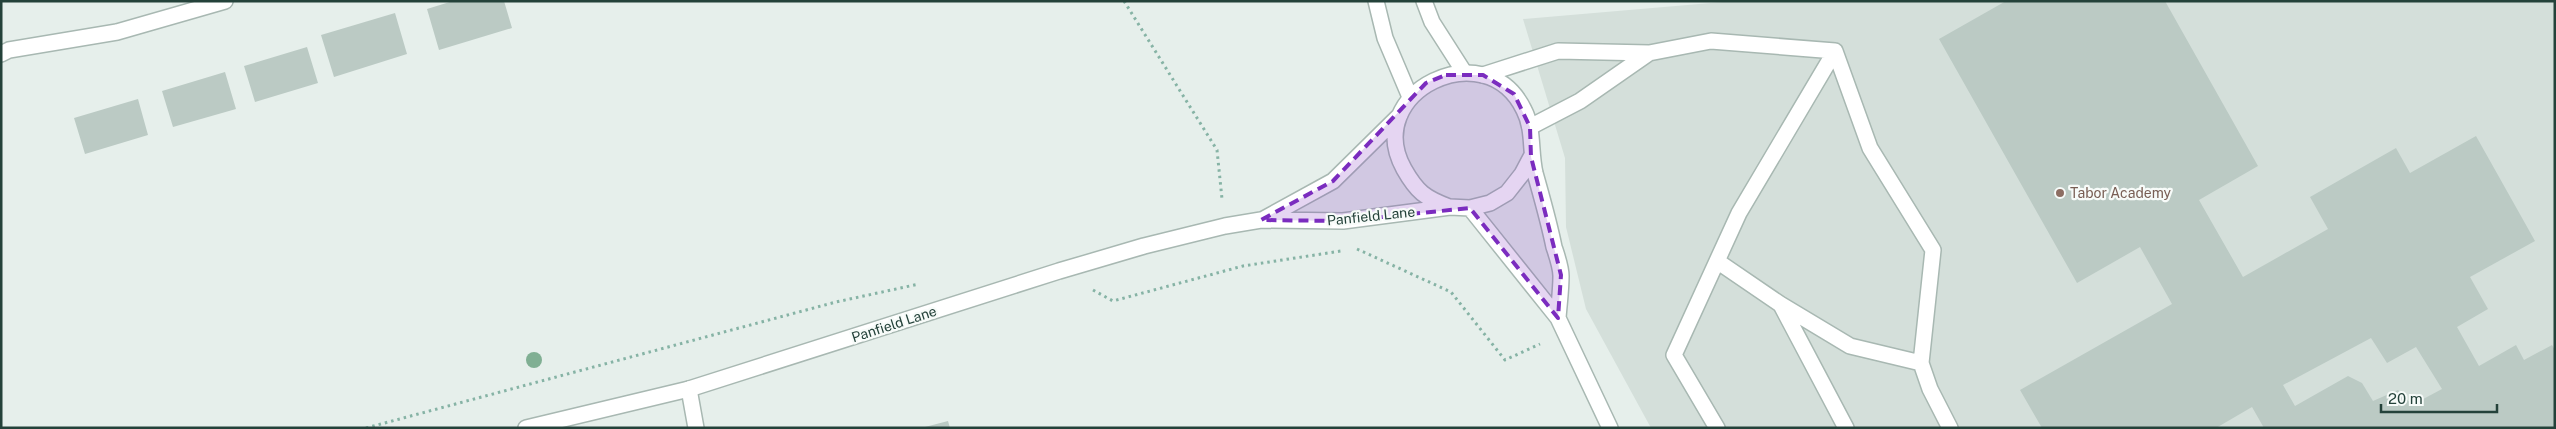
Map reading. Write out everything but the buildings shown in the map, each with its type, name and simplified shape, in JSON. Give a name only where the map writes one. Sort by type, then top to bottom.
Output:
[{"type":"street","points":[[1,54],[9,50],[117,32],[225,1]]},
{"type":"street","points":[[1376,1],[1385,38],[1410,97]]},
{"type":"street","points":[[1424,1],[1432,22],[1464,72]]},
{"type":"street","points":[[1483,75],[1558,51],[1649,53],[1711,41],[1835,51]]},
{"type":"street","points":[[1716,428],[1674,355],[1739,212],[1835,51]]},
{"type":"street","points":[[1835,51],[1870,148],[1933,250],[1921,363],[1930,389],[1950,428]]},
{"type":"street","points":[[1530,127],[1580,100],[1649,53]]},
{"type":"street","name":"Panfield Lane","points":[[1261,220],[1333,181],[1400,115],[1410,97],[1426,83],[1446,74],[1464,72],[1483,75],[1500,82],[1514,94],[1524,110],[1530,127],[1531,157],[1561,275],[1558,318]]},
{"type":"street","name":"Panfield Lane","points":[[1400,115],[1396,136],[1398,157],[1415,189],[1431,200],[1450,207]]},
{"type":"street","name":"Panfield Lane","points":[[526,428],[689,389],[1059,271],[1144,246],[1225,226],[1261,220],[1343,221],[1450,207],[1470,208],[1490,203],[1507,192],[1522,174],[1531,157]]},
{"type":"street","points":[[1470,208],[1558,318],[1610,428]]},
{"type":"street","points":[[1717,261],[1780,304],[1850,346],[1921,363]]},
{"type":"street","points":[[1780,304],[1846,428]]},
{"type":"street","points":[[689,389],[696,428]]},
{"type":"path","points":[[1124,1],[1217,150],[1225,226]]},
{"type":"path","points":[[1059,271],[1114,301],[1243,266],[1359,248],[1451,292],[1505,360],[1566,332]]},
{"type":"path","points":[[366,428],[836,302],[924,283]]},
{"type":"highlighted area","points":[[1446,75],[1483,75],[1514,94],[1530,127],[1531,157],[1561,275],[1558,318],[1470,208],[1343,221],[1261,220],[1333,181],[1426,83]]},
{"type":"shaded area","name":"Tabor Academy","points":[[1734,1],[2555,1],[2555,428],[1651,428],[1586,309],[1566,227],[1565,158],[1523,19]]},
{"type":"place","name":"Tabor Academy","points":[[2060,193]]}]
